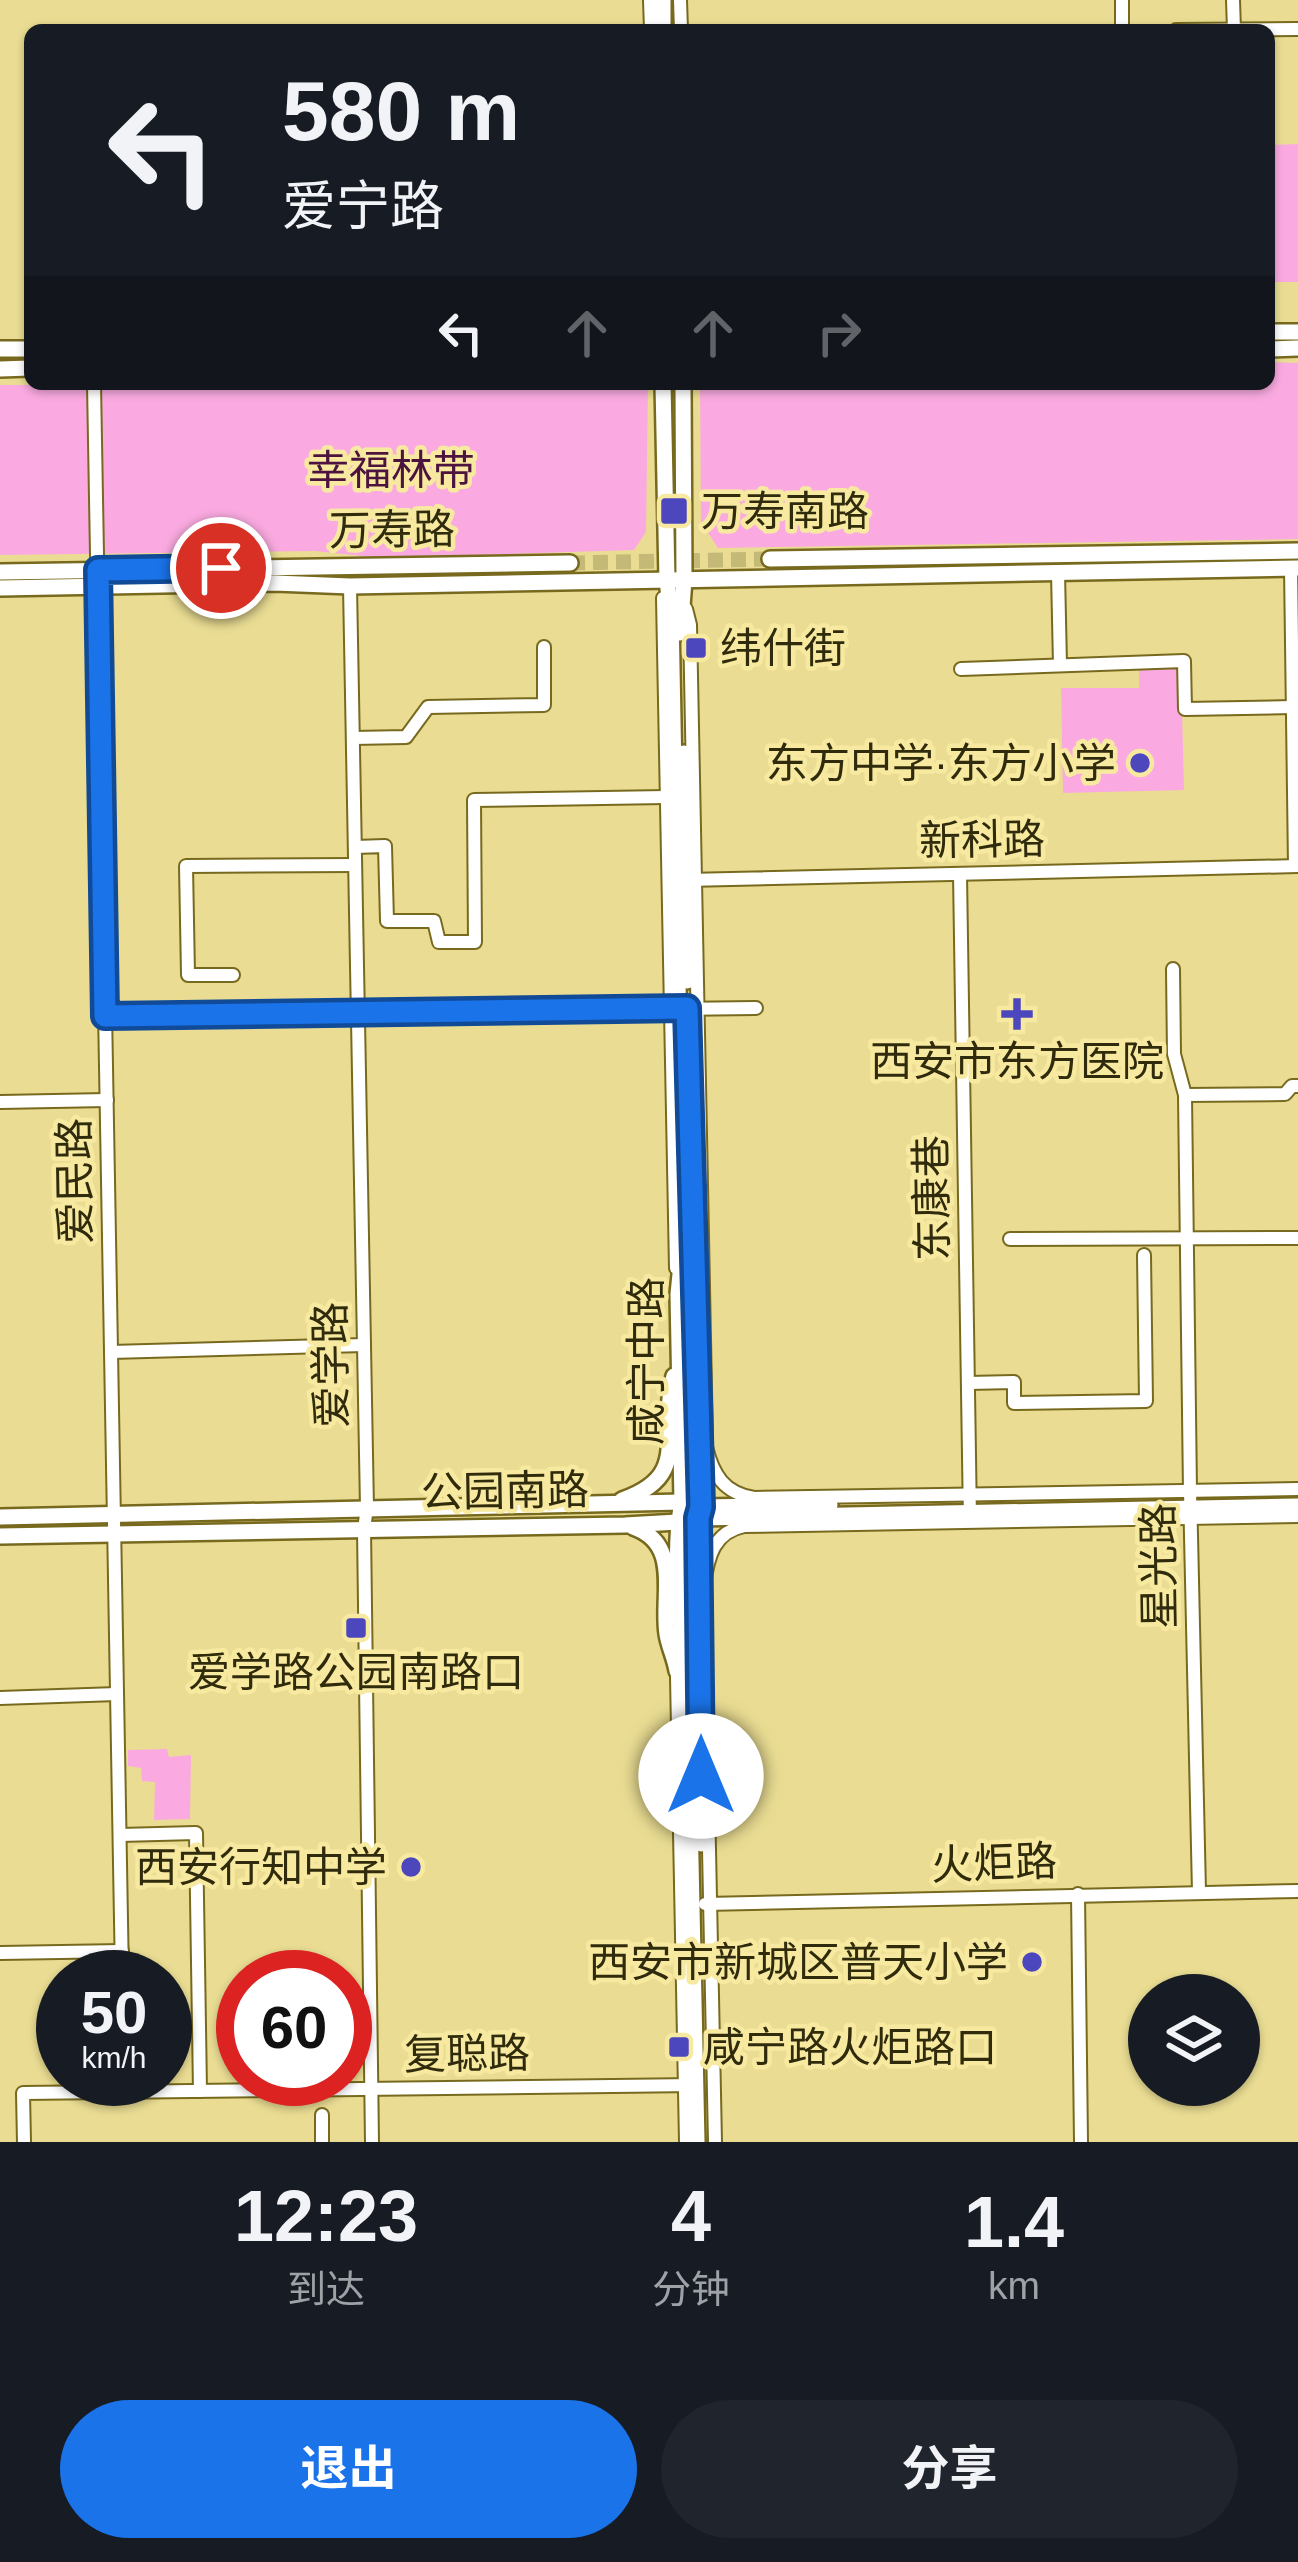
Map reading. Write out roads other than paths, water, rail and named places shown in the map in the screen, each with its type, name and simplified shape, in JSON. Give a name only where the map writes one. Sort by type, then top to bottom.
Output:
[{"type":"main road","points":[[663,390],[678,586]]},
{"type":"main road","points":[[678,586],[683,390]]},
{"type":"main road","points":[[770,559],[1298,551]]},
{"type":"main road","points":[[1097,572],[1204,553]]},
{"type":"main road","name":"万寿路","points":[[0,572],[98,578],[127,570],[570,563]]},
{"type":"main road","points":[[0,588],[98,578],[204,584],[678,586],[1295,568]]},
{"type":"main road","points":[[127,570],[204,584]]},
{"type":"main road","name":"咸宁中路","points":[[678,586],[671,615],[683,1008],[683,1244],[678,1294],[682,1502],[678,1522],[681,1643],[687,1674],[701,1904],[690,2085],[701,2142]]},
{"type":"main road","name":"咸宁中路","points":[[683,1008],[700,1464],[701,2142]]},
{"type":"main road","points":[[607,1504],[647,1489],[665,1471],[669,1396],[679,1355]]},
{"type":"main road","name":"公园南路","points":[[0,1536],[625,1526],[678,1522],[700,1512],[1298,1498]]},
{"type":"main road","name":"公园南路","points":[[0,1517],[682,1502],[700,1512]]},
{"type":"main road","points":[[625,1526],[644,1530],[665,1554],[667,1636],[677,1677]]},
{"type":"street","name":"爱民路","points":[[94,390],[122,1950]]},
{"type":"street","points":[[1295,568],[1297,866]]},
{"type":"street","points":[[1058,573],[1060,665]]},
{"type":"street","name":"爱学路","points":[[350,586],[367,1508],[369,1950]]},
{"type":"street","points":[[678,586],[663,598],[666,797],[681,880]]},
{"type":"street","points":[[353,738],[406,737],[428,707],[544,705],[544,647]]},
{"type":"street","points":[[961,669],[1184,661],[1185,710],[1293,707]]},
{"type":"street","points":[[355,848],[385,846],[387,921],[434,921],[440,942],[476,942],[474,800],[666,797]]},
{"type":"street","points":[[233,975],[188,975],[186,866],[355,865]]},
{"type":"street","name":"新科路","points":[[681,880],[1297,866]]},
{"type":"street","name":"东康巷","points":[[960,874],[970,1508]]},
{"type":"street","name":"星光路","points":[[1173,969],[1174,1054],[1185,1096],[1199,1892]]},
{"type":"street","points":[[683,1008],[706,1447],[712,1467],[722,1484],[745,1497],[970,1508]]},
{"type":"street","points":[[105,1016],[756,1008]]},
{"type":"street","points":[[1185,1096],[1285,1094],[1298,1086]]},
{"type":"street","points":[[0,1102],[107,1100]]},
{"type":"street","points":[[1010,1239],[1298,1238]]},
{"type":"street","points":[[968,1382],[1014,1382],[1014,1403],[1145,1401],[1144,1255]]},
{"type":"street","points":[[111,1352],[364,1345]]},
{"type":"street","points":[[700,1464],[706,1447]]},
{"type":"street","points":[[1190,1504],[1298,1516]]},
{"type":"street","points":[[700,1605],[712,1549],[737,1526],[970,1508]]},
{"type":"street","points":[[681,1643],[677,1677],[690,2085],[686,2142]]},
{"type":"street","points":[[0,1698],[117,1694]]},
{"type":"street","points":[[120,1835],[196,1833],[200,2091]]},
{"type":"street","name":"火炬路","points":[[701,1904],[1298,1891]]},
{"type":"street","points":[[1078,1894],[1081,2142]]},
{"type":"street","points":[[701,1904],[716,2142]]},
{"type":"street","points":[[0,1953],[36,1952]]},
{"type":"street","name":"复聪路","points":[[372,2088],[690,2085]]},
{"type":"street","name":"复聪路","points":[[192,2090],[216,2091]]},
{"type":"street","name":"复聪路","points":[[24,2142],[23,2093],[36,2092]]},
{"type":"street","name":"爱学路","points":[[371,2106],[372,2142]]},
{"type":"street","points":[[322,2115],[322,2142]]},
{"type":"tunnel","points":[[570,563],[770,559]]},
{"type":"place","name":"万寿南路","points":[[674,511]]},
{"type":"place","name":"纬什街","points":[[696,648]]},
{"type":"place","name":"东方中学·东方小学","points":[[1140,763]]},
{"type":"place","name":"西安市东方医院","points":[[1017,1014]]},
{"type":"place","name":"爱学路公园南路口","points":[[356,1628]]},
{"type":"place","name":"西安行知中学","points":[[411,1867]]},
{"type":"place","name":"西安市新城区普天小学","points":[[1032,1962]]},
{"type":"place","name":"咸宁路火炬路口","points":[[679,2047]]},
{"type":"park label","name":"幸福林带","points":[[391,470]]}]
